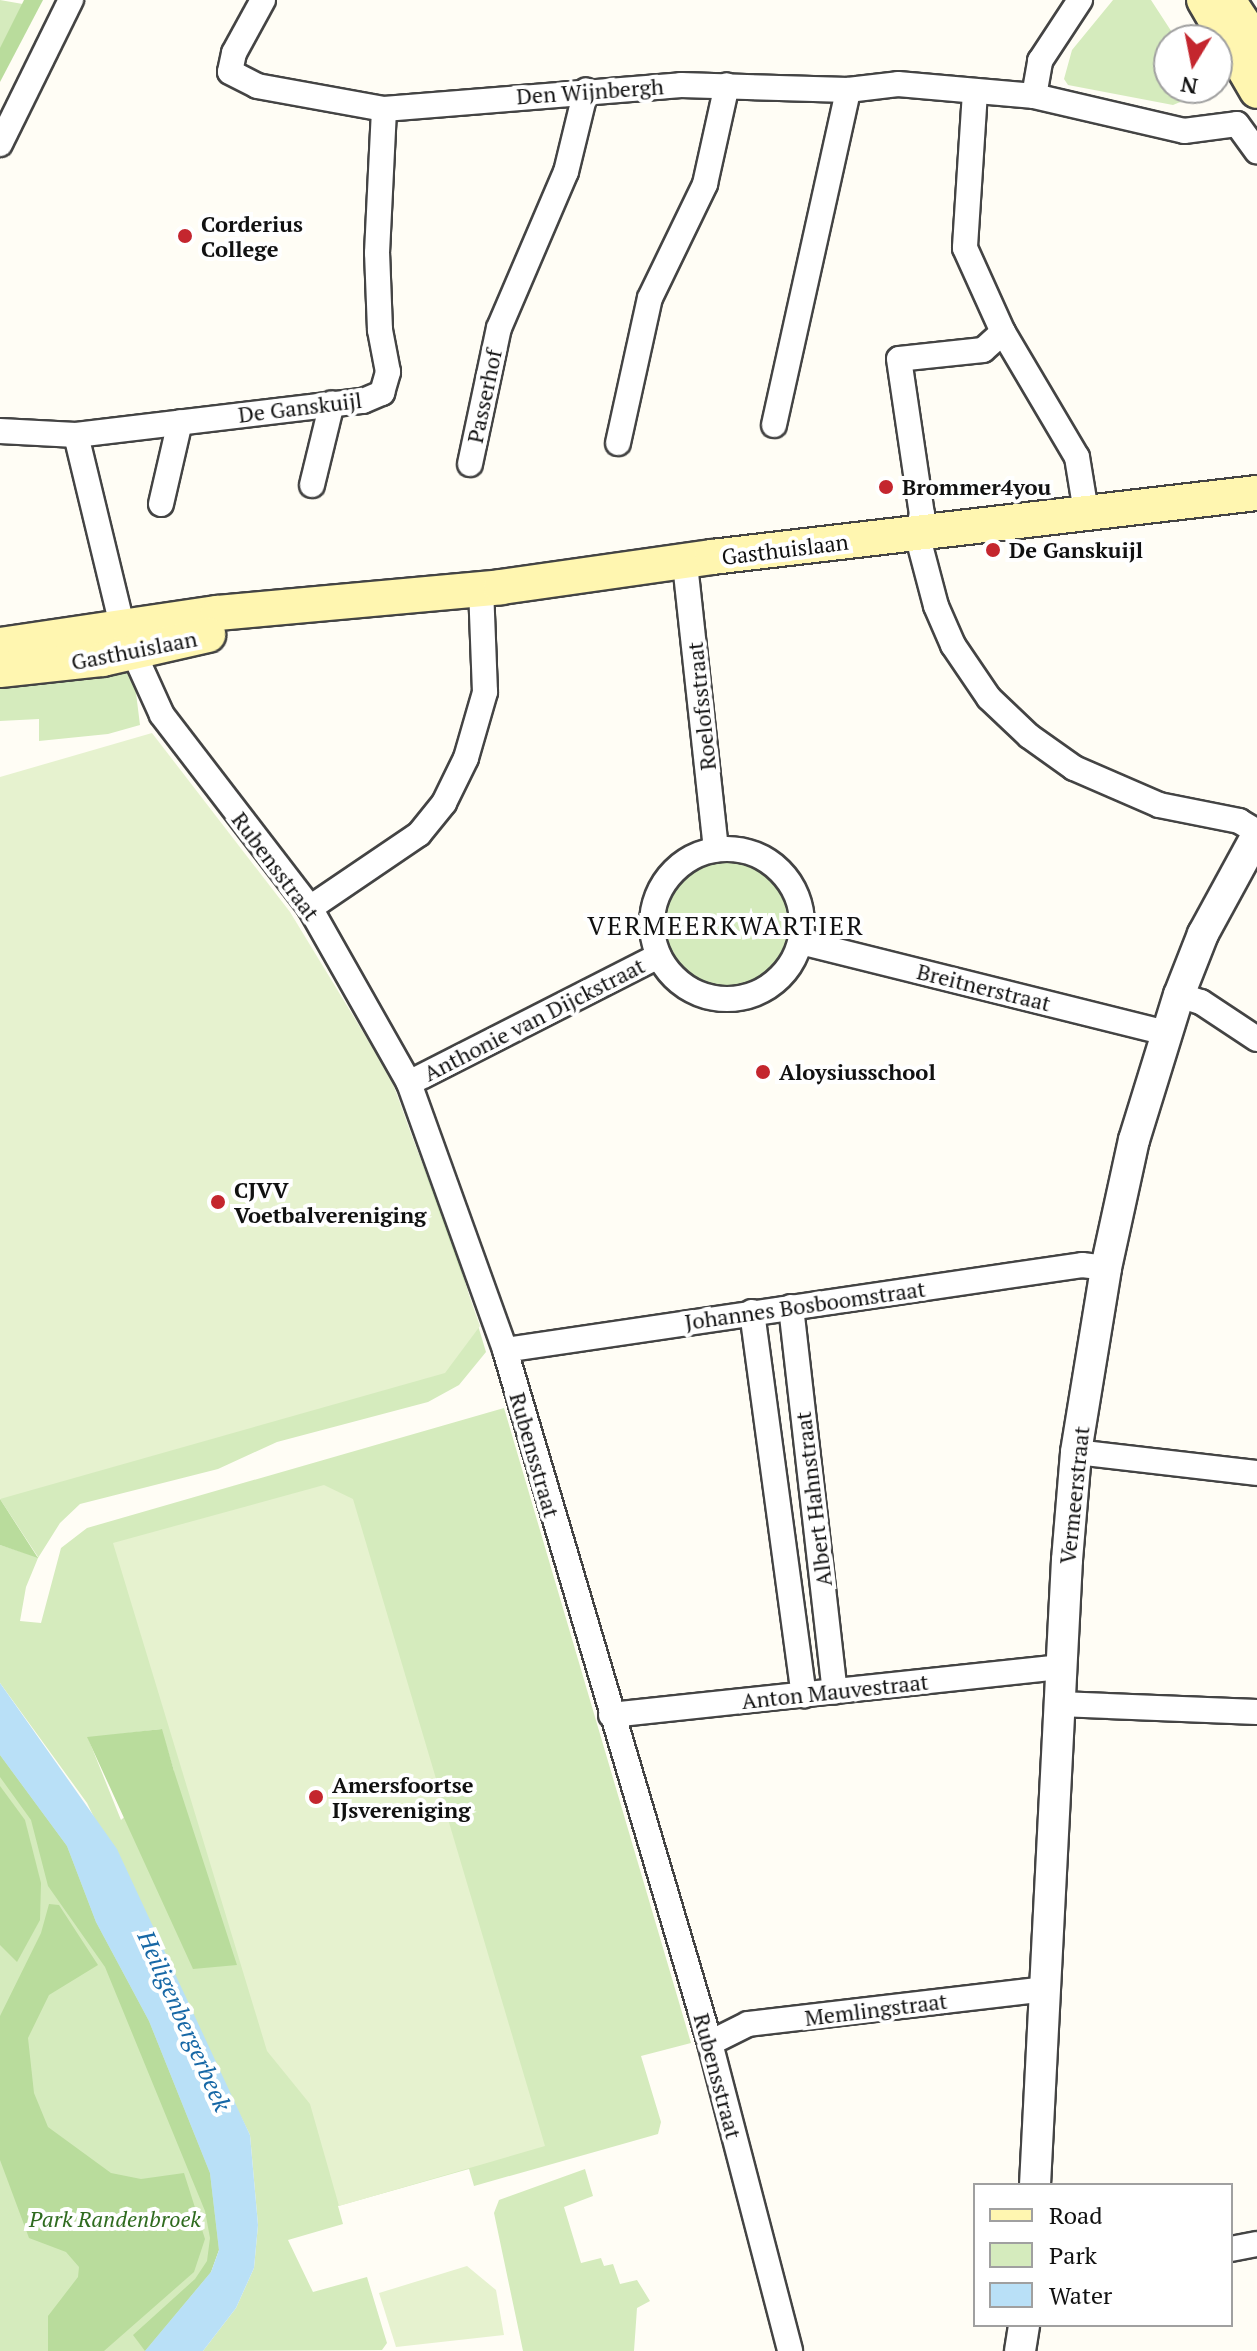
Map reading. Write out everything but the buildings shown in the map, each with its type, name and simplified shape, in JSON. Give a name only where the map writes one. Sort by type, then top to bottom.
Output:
[{"type":"main road","points":[[1204,0],[1257,91]]},
{"type":"main road","points":[[1228,0],[1257,44]]},
{"type":"main road","name":"Gasthuislaan","points":[[0,670],[130,641],[313,608],[481,590],[1257,493]]},
{"type":"main road","name":"Gasthuislaan","points":[[0,645],[130,641]]},
{"type":"street","points":[[0,144],[71,0]]},
{"type":"street","name":"Den Wijnbergh","points":[[263,0],[234,53],[230,72],[257,86],[384,109],[586,90],[727,85],[848,90],[898,84],[1034,96],[1184,131],[1237,124],[1257,152]]},
{"type":"street","points":[[1034,96],[1040,61],[1067,4]]},
{"type":"street","points":[[618,443],[646,314],[705,184],[727,85]]},
{"type":"street","name":"Passerhof","points":[[470,464],[499,328],[566,172],[586,90]]},
{"type":"street","points":[[774,425],[848,90]]},
{"type":"street","points":[[975,92],[965,248],[1003,332],[1077,457],[1086,512]]},
{"type":"street","name":"De Ganskuijl","points":[[0,431],[76,435],[332,403],[382,393],[388,372],[377,253],[384,109]]},
{"type":"street","points":[[1003,332],[983,350],[899,359],[922,514],[917,534],[936,606],[953,645],[989,698],[1029,736],[1120,791],[1159,805],[1239,821],[1257,834]]},
{"type":"street","points":[[312,485],[332,403]]},
{"type":"street","points":[[161,504],[180,422]]},
{"type":"street","name":"Rubensstraat","points":[[76,435],[130,641],[162,715],[310,908],[409,1083],[505,1350],[710,2043],[790,2351]]},
{"type":"street","name":"Roelofsstraat","points":[[685,564],[716,849]]},
{"type":"street","points":[[310,908],[419,834],[444,803],[466,758],[485,692],[481,590]]},
{"type":"street","name":"Vermeerstraat","points":[[1035,2183],[1047,1989],[1059,1667],[1076,1452],[1106,1268],[1134,1140],[1179,995],[1203,934],[1257,834]]},
{"type":"street","points":[[716,849],[740,849],[764,857],[783,873],[803,917],[801,942],[777,981],[734,999],[689,989],[658,956],[652,910],[660,888],[684,862],[716,849]]},
{"type":"street","name":"Breitnerstraat","points":[[801,942],[1166,1033]]},
{"type":"street","name":"Anthonie van Dijckstraat","points":[[409,1083],[658,956]]},
{"type":"street","points":[[1179,995],[1201,1002],[1257,1039]]},
{"type":"street","name":"Johannes Bosboomstraat","points":[[505,1350],[1082,1265],[1106,1268]]},
{"type":"street","name":"Albert Hahnstraat","points":[[791,1307],[835,1691]]},
{"type":"street","name":"Albert Hahnstraat","points":[[752,1312],[804,1695]]},
{"type":"street","points":[[1076,1452],[1257,1473]]},
{"type":"street","name":"Anton Mauvestraat","points":[[611,1715],[1059,1667]]},
{"type":"street","points":[[1059,1704],[1257,1712]]},
{"type":"street","name":"Memlingstraat","points":[[710,2043],[748,2024],[1047,1989]]},
{"type":"street","points":[[1233,2249],[1257,2244]]},
{"type":"street","points":[[1020,2351],[1024,2327]]},
{"type":"green space","points":[[0,0],[34,6],[0,76]]},
{"type":"green space","points":[[24,0],[43,0],[0,82],[0,48]]},
{"type":"green space","points":[[1113,0],[1151,0],[1167,24],[1153,24],[1153,101],[1068,85],[1064,79],[1072,50]]},
{"type":"green space","points":[[126,669],[135,685],[140,725],[108,734],[39,741],[39,719],[0,721],[0,678]]},
{"type":"green space","name":"CJVV Voetbalvereniging","points":[[152,733],[290,912],[391,1078],[480,1326],[445,1373],[0,1499],[0,777]]},
{"type":"green space","points":[[729,854],[756,860],[779,875],[794,898],[800,925],[794,952],[779,975],[756,990],[729,996],[702,990],[679,975],[664,952],[658,925],[664,898],[679,875],[702,860]]},
{"type":"green space","points":[[402,1112],[452,1239],[486,1352],[459,1385],[428,1402],[277,1442],[218,1469],[80,1504],[60,1523],[38,1558],[26,1587],[20,1621],[41,1623],[61,1548],[87,1528],[504,1408],[691,2043],[641,2056],[661,2122],[658,2134],[474,2186],[469,2169],[338,2206],[343,2224],[288,2240],[313,2292],[367,2277],[387,2343],[382,2350],[203,2351],[236,2308],[254,2268],[258,2225],[250,2135],[87,1803],[0,1683],[0,1545],[38,1557],[0,1499]],"holes":[[[161,1729],[174,1771],[121,1820],[88,1738]]]},
{"type":"green space","name":"Amersfoortse IJsvereniging","points":[[324,1485],[353,1499],[545,2146],[339,2206],[310,2104],[267,2051],[113,1543]]},
{"type":"green space","points":[[0,1499],[38,1558],[0,1545]]},
{"type":"green space","points":[[162,1729],[237,1965],[193,1969],[87,1737]]},
{"type":"green space","name":"Park Randenbroek","points":[[0,1744],[77,1844],[233,2206],[203,2295],[146,2351],[0,2351]]},
{"type":"green space","points":[[0,1755],[67,1846],[96,1922],[149,2021],[210,2173],[219,2250],[211,2272],[145,2351],[133,2335],[195,2279],[207,2261],[210,2238],[205,2211],[105,1967],[48,1886],[31,1820],[0,1777]]},
{"type":"green space","points":[[0,1786],[25,1820],[41,1883],[40,1920],[17,1962],[0,1945]]},
{"type":"green space","points":[[49,1904],[59,1905],[98,1965],[49,1995],[28,2038],[34,2093],[48,2127],[111,2173],[141,2179],[184,2173],[205,2239],[194,2272],[104,2351],[48,2351],[48,2316],[78,2277],[79,2267],[66,2252],[29,2238],[0,2160],[0,2016],[41,1933]]},
{"type":"green space","points":[[585,2169],[593,2196],[564,2207],[581,2263],[601,2258],[604,2266],[613,2264],[620,2284],[637,2280],[650,2301],[637,2308],[634,2351],[523,2351],[494,2213],[499,2200]]},
{"type":"green space","points":[[467,2266],[496,2290],[504,2335],[396,2347],[379,2293]]},
{"type":"water","name":"Heiligenbergerbeek","points":[[0,1683],[117,1849],[250,2135],[258,2225],[254,2268],[236,2308],[203,2351],[145,2351],[211,2272],[219,2250],[210,2173],[149,2021],[96,1922],[67,1846],[0,1755]]},
{"type":"place","name":"Corderius College","points":[[185,236]]},
{"type":"place","name":"Brommer4you","points":[[886,487]]},
{"type":"place","name":"De Ganskuijl","points":[[993,550]]},
{"type":"place","name":"Aloysiusschool","points":[[763,1072]]},
{"type":"place","name":"CJVV Voetbalvereniging","points":[[218,1202]]},
{"type":"place","name":"Amersfoortse IJsvereniging","points":[[316,1797]]},
{"type":"district","name":"VERMEERKWARTIER","points":[[726,926]]}]
